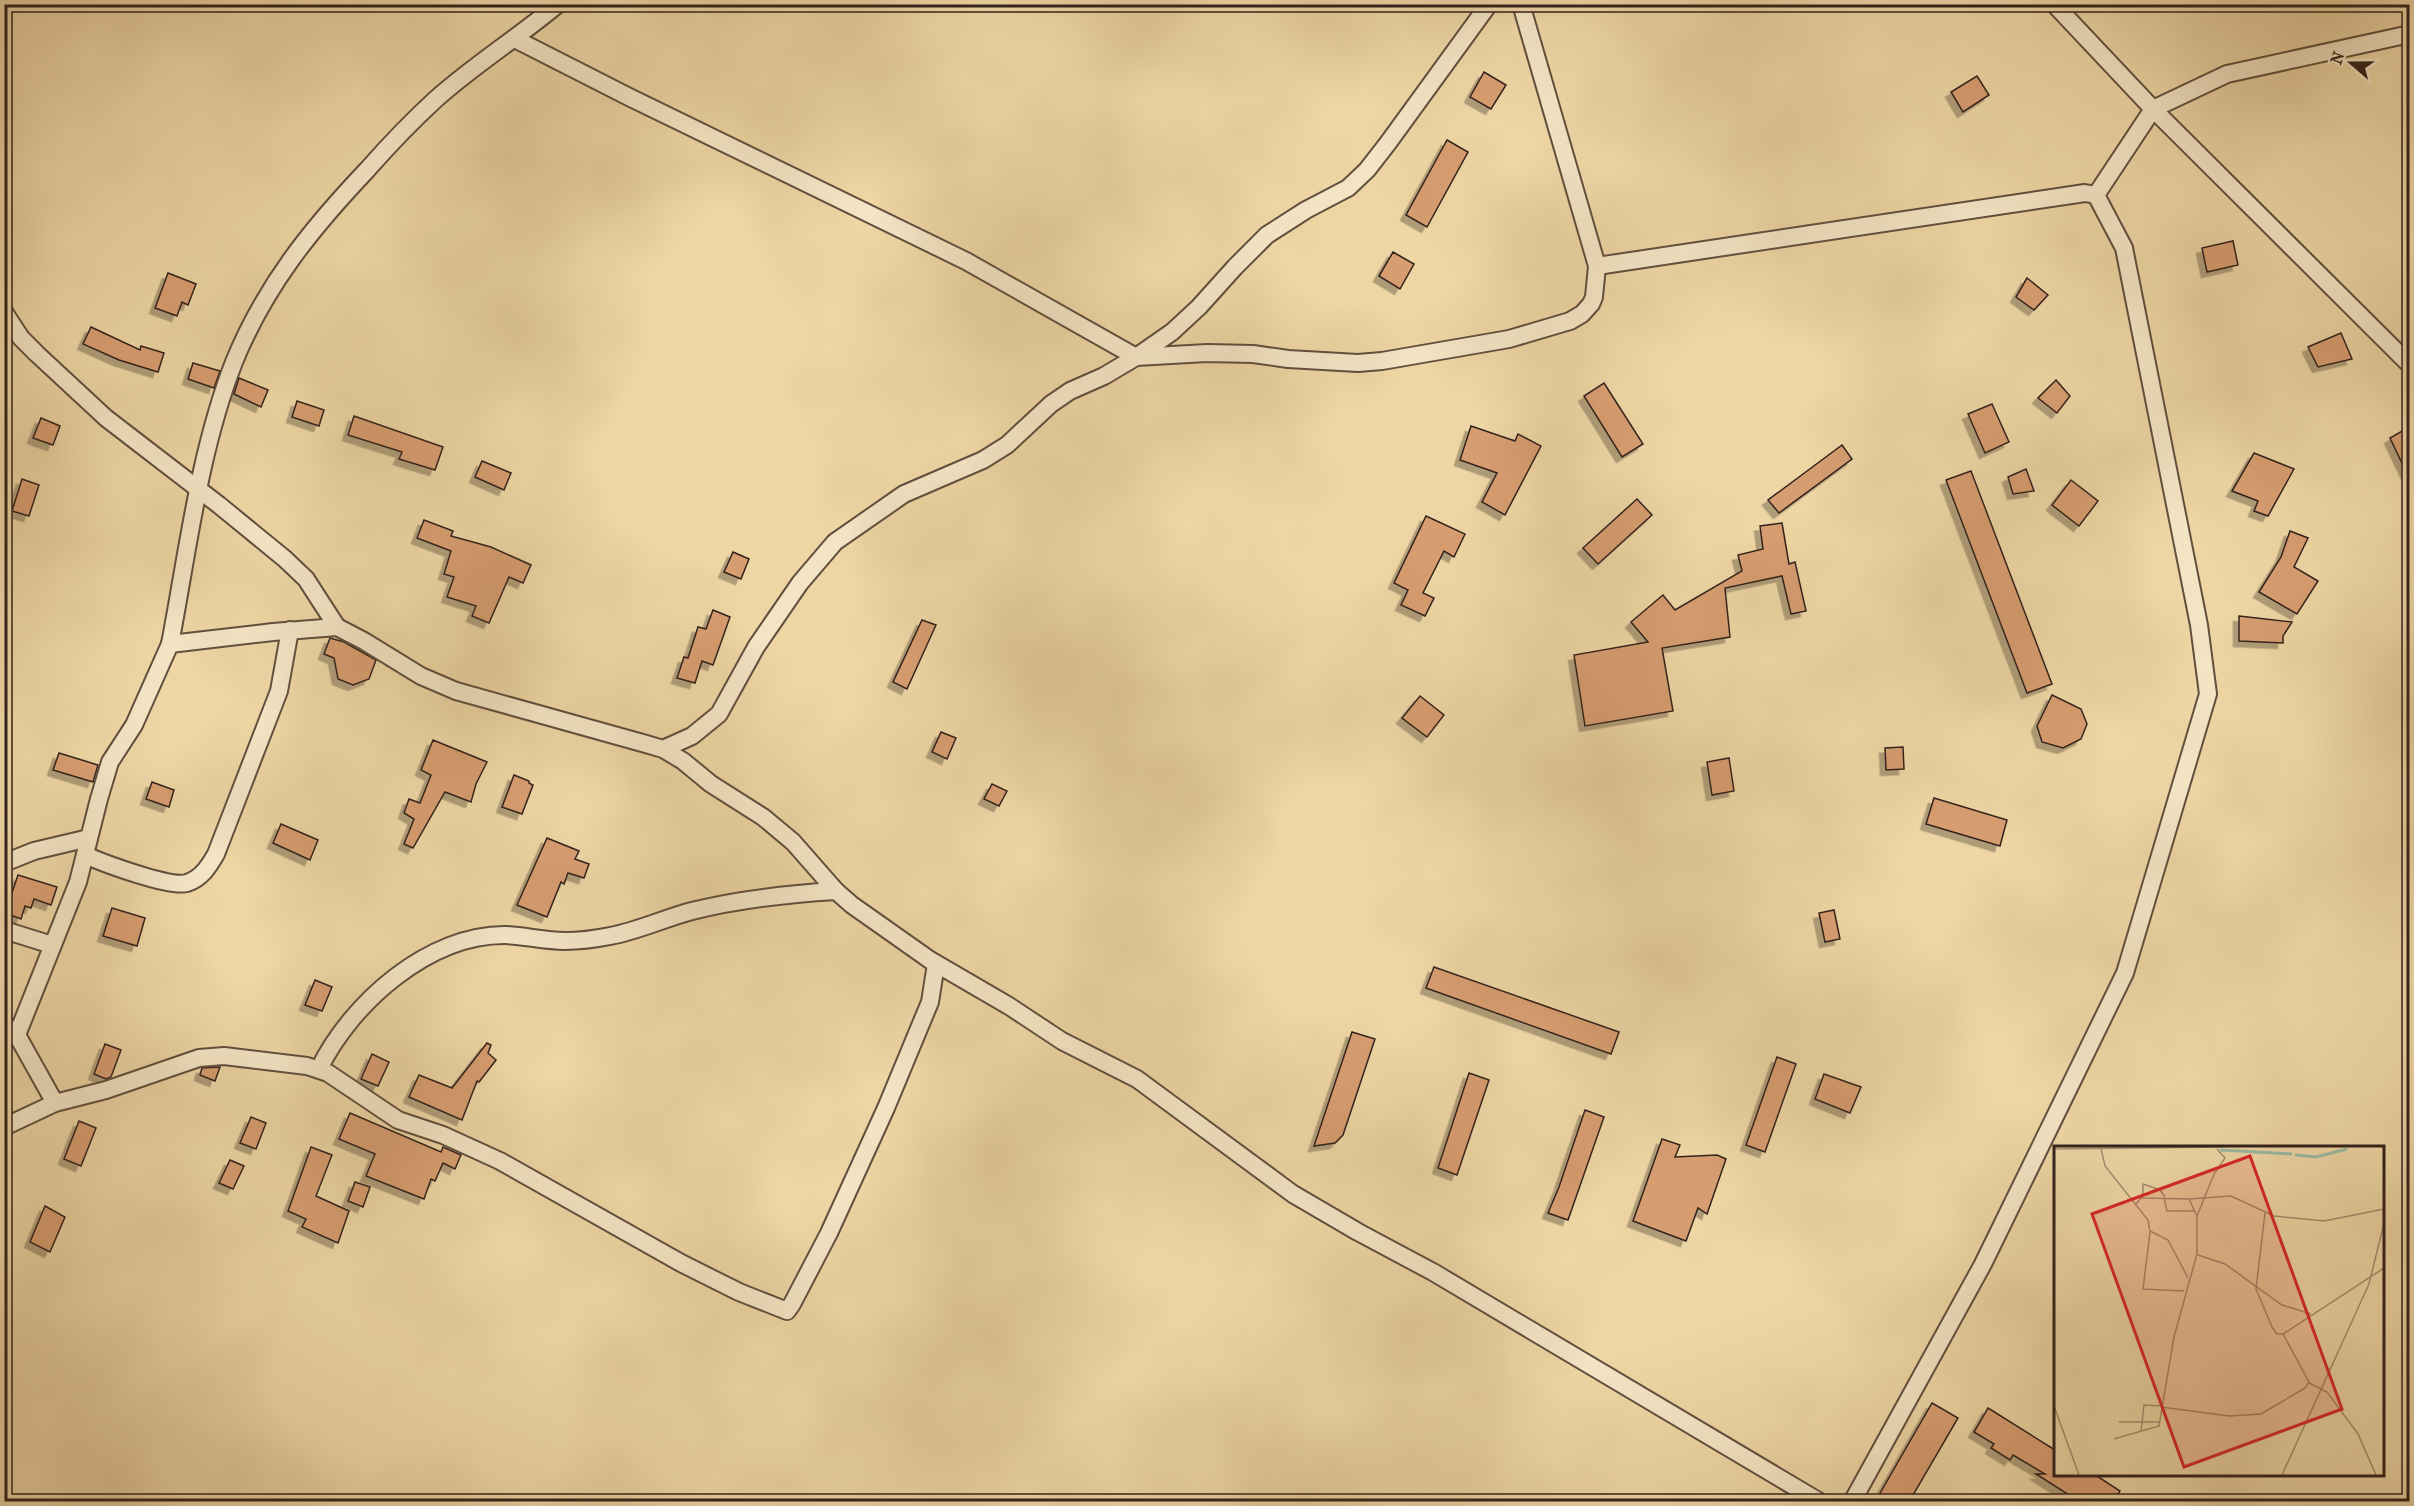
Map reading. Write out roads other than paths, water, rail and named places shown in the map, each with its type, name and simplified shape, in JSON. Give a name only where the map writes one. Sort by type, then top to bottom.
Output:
[{"type":"street","points":[[55,1104],[9,1032],[52,945],[78,882],[110,762],[134,725],[171,644],[185,550],[198,488],[223,394],[235,362],[277,278],[334,205],[437,98],[558,4]]},
{"type":"street","points":[[663,749],[692,736],[719,714],[756,647],[800,583],[835,542],[904,494],[983,460],[1007,445],[1051,404],[1070,391],[1104,376],[1136,357],[1172,332],[1267,236],[1306,210],[1348,188],[1361,176],[1388,142],[1489,4]]},
{"type":"street","points":[[515,39],[628,98],[966,261],[1136,357],[1218,353],[1358,363],[1382,362],[1509,339],[1570,321],[1582,314],[1591,304],[1594,297],[1597,266],[1521,4]]},
{"type":"street","points":[[2054,4],[2153,109],[2409,366]]},
{"type":"street","points":[[2096,195],[2153,109],[2227,74],[2409,34]]},
{"type":"street","points":[[1597,266],[2085,193],[2096,195]]},
{"type":"street","points":[[1852,1502],[1983,1264],[2125,973],[2208,694],[2199,625],[2124,248],[2096,195]]},
{"type":"street","points":[[4,312],[21,338],[106,418],[198,488],[285,559],[306,579],[337,627],[421,675],[456,691],[663,749],[683,760],[729,796],[763,817],[793,842],[836,891],[852,905],[936,964],[1009,1006],[1062,1041],[1137,1079],[1293,1194],[1358,1233],[1433,1272],[1820,1502]]},
{"type":"street","points":[[171,644],[290,630],[337,627]]},
{"type":"street","points":[[85,855],[103,863],[178,884],[187,883],[202,875],[216,854],[279,691],[290,630]]},
{"type":"street","points":[[4,863],[34,851],[89,838]]},
{"type":"street","points":[[319,1069],[342,1031],[380,988],[417,963],[449,947],[505,935],[564,941],[613,936],[666,918],[729,902],[781,894],[836,891]]},
{"type":"street","points":[[4,930],[52,945]]},
{"type":"street","points":[[4,1127],[55,1104],[106,1090],[209,1056],[319,1069],[398,1119],[443,1135],[500,1161],[681,1263],[739,1292],[787,1311],[829,1233],[886,1108],[930,1002],[936,964]]}]
